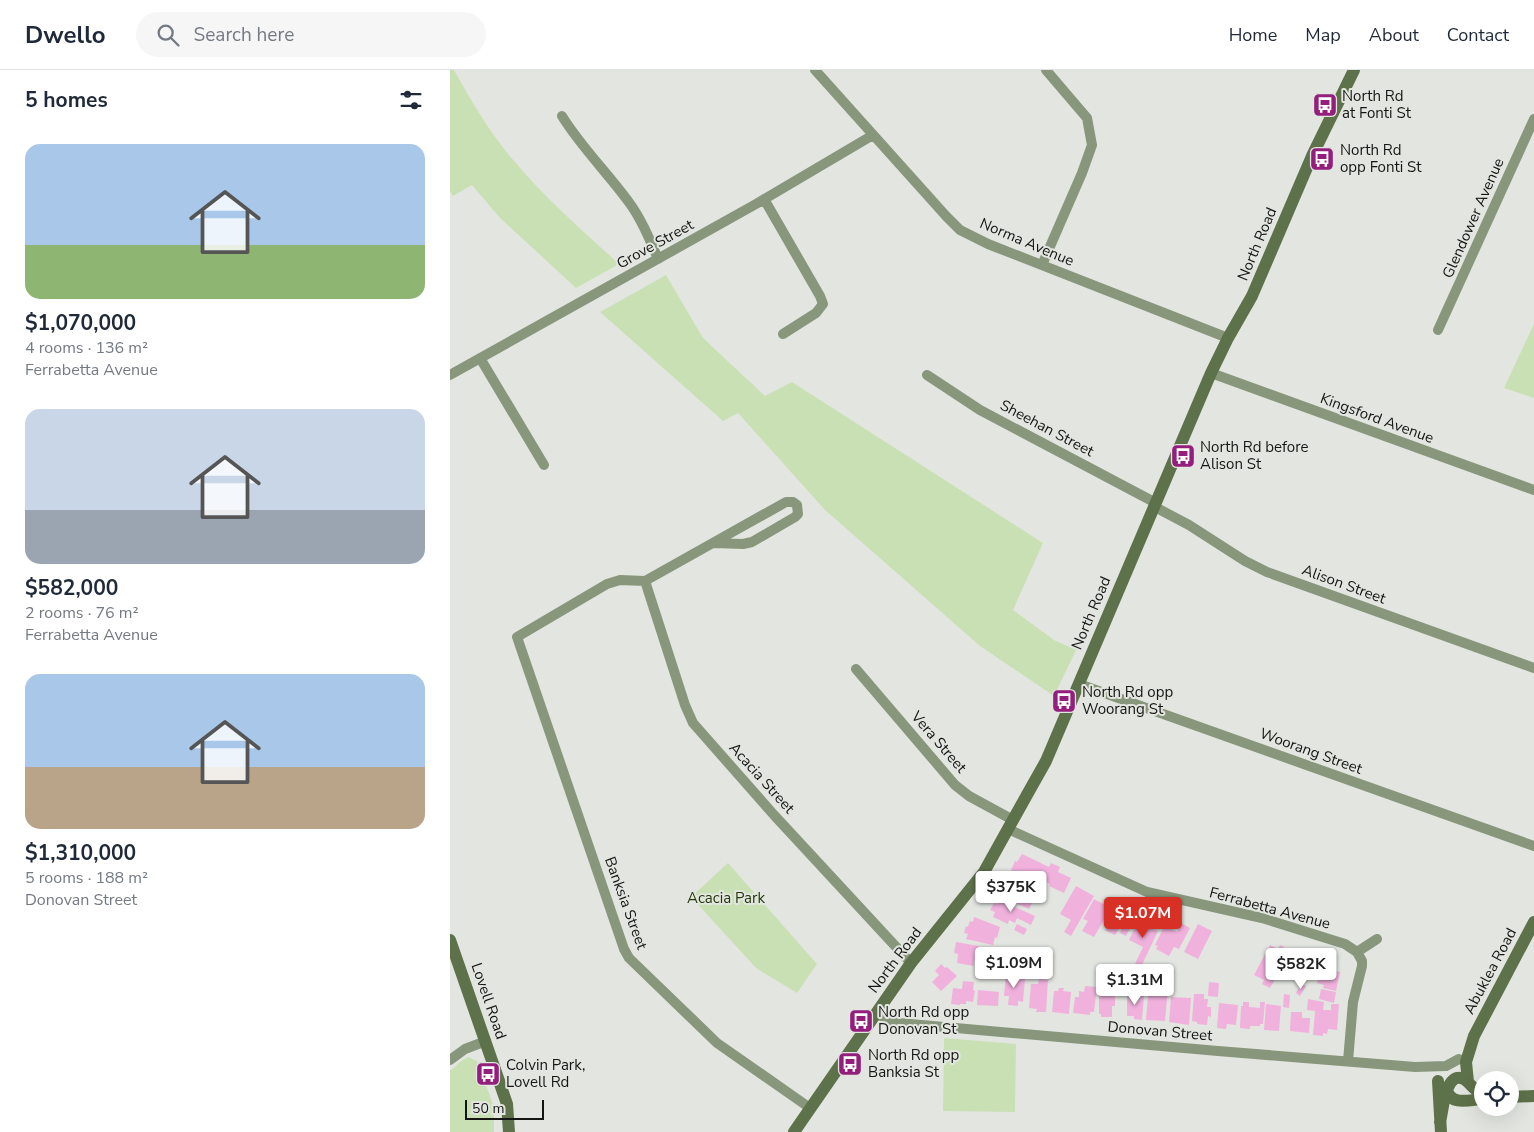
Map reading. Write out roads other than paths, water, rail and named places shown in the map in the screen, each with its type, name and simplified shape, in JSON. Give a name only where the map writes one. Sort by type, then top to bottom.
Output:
[{"type":"street","name":"Norma Avenue","points":[[815,70],[960,230],[988,244],[1228,338]]},
{"type":"street","points":[[1042,265],[1082,173],[1092,145],[1087,118],[1046,70]]},
{"type":"street","name":"North Road","points":[[794,1132],[911,963],[984,872],[1046,760],[1211,374],[1228,338],[1252,296],[1312,156],[1354,70]]},
{"type":"street","points":[[562,116],[573,134],[629,202],[658,259]]},
{"type":"street","name":"Glendower Avenue","points":[[1438,330],[1534,119]]},
{"type":"street","name":"Grove Street","points":[[450,375],[764,199],[873,135]]},
{"type":"street","points":[[764,199],[820,296],[822,304],[816,313],[782,334]]},
{"type":"street","points":[[480,358],[544,465]]},
{"type":"street","name":"Kingsford Avenue","points":[[1211,374],[1534,490]]},
{"type":"street","name":"Sheehan Street","points":[[927,375],[980,410],[1155,505]]},
{"type":"street","points":[[645,581],[786,502],[793,502],[797,505],[798,514],[795,517],[752,542],[743,544],[714,543]]},
{"type":"street","name":"Alison Street","points":[[1155,505],[1245,561],[1267,572],[1534,668]]},
{"type":"street","name":"Banksia Street","points":[[645,581],[620,580],[607,584],[517,637],[629,958],[717,1043],[810,1108]]},
{"type":"street","name":"Acacia Street","points":[[645,581],[685,705],[693,723],[774,815],[911,963]]},
{"type":"street","name":"Vera Street","points":[[856,669],[955,785],[1010,824]]},
{"type":"street","name":"Woorang Street","points":[[1079,684],[1534,846]]},
{"type":"street","name":"Ferrabetta Avenue","points":[[1010,824],[1147,892],[1262,918],[1345,944],[1357,952]]},
{"type":"street","name":"Abuklea Road","points":[[1441,1129],[1449,1082],[1459,1059],[1474,1036],[1534,922]]},
{"type":"street","points":[[1348,1061],[1353,1002],[1362,966],[1362,961],[1357,952],[1377,939]]},
{"type":"street","name":"Lovell Road","points":[[450,940],[507,1104],[509,1132]]},
{"type":"street","name":"Donovan Street","points":[[876,1013],[890,1021],[900,1023],[1218,1051],[1427,1067],[1446,1066],[1459,1059]]},
{"type":"street","name":"Abuklea Road","points":[[1469,1084],[1466,1062],[1474,1036]]},
{"type":"street","points":[[450,1060],[465,1049],[486,1041]]},
{"type":"street","name":"Donovan Street","points":[[1415,1066],[1449,1082]]},
{"type":"street","name":"Donovan Street","points":[[1427,1067],[1445,1072],[1449,1082]]},
{"type":"street","points":[[1474,1088],[1463,1079],[1449,1082],[1451,1098],[1461,1101],[1474,1100]]},
{"type":"street","points":[[1441,1129],[1453,1108],[1469,1095],[1469,1084]]},
{"type":"street","points":[[1519,1097],[1534,1096]]},
{"type":"place","name":"North Rd at Fonti St","points":[[1325,105]]},
{"type":"place","name":"North Rd opp Fonti St","points":[[1322,159]]},
{"type":"place","name":"North Rd before Alison St","points":[[1183,456]]},
{"type":"place","name":"North Rd opp Woorang St","points":[[1064,701]]},
{"type":"place","name":"North Rd opp Donovan St","points":[[861,1021]]},
{"type":"place","name":"North Rd opp Banksia St","points":[[850,1064]]},
{"type":"place","name":"Colvin Park, Lovell Rd","points":[[488,1074]]},
{"type":"park label","name":"Acacia Park","points":[[726,898]]}]
